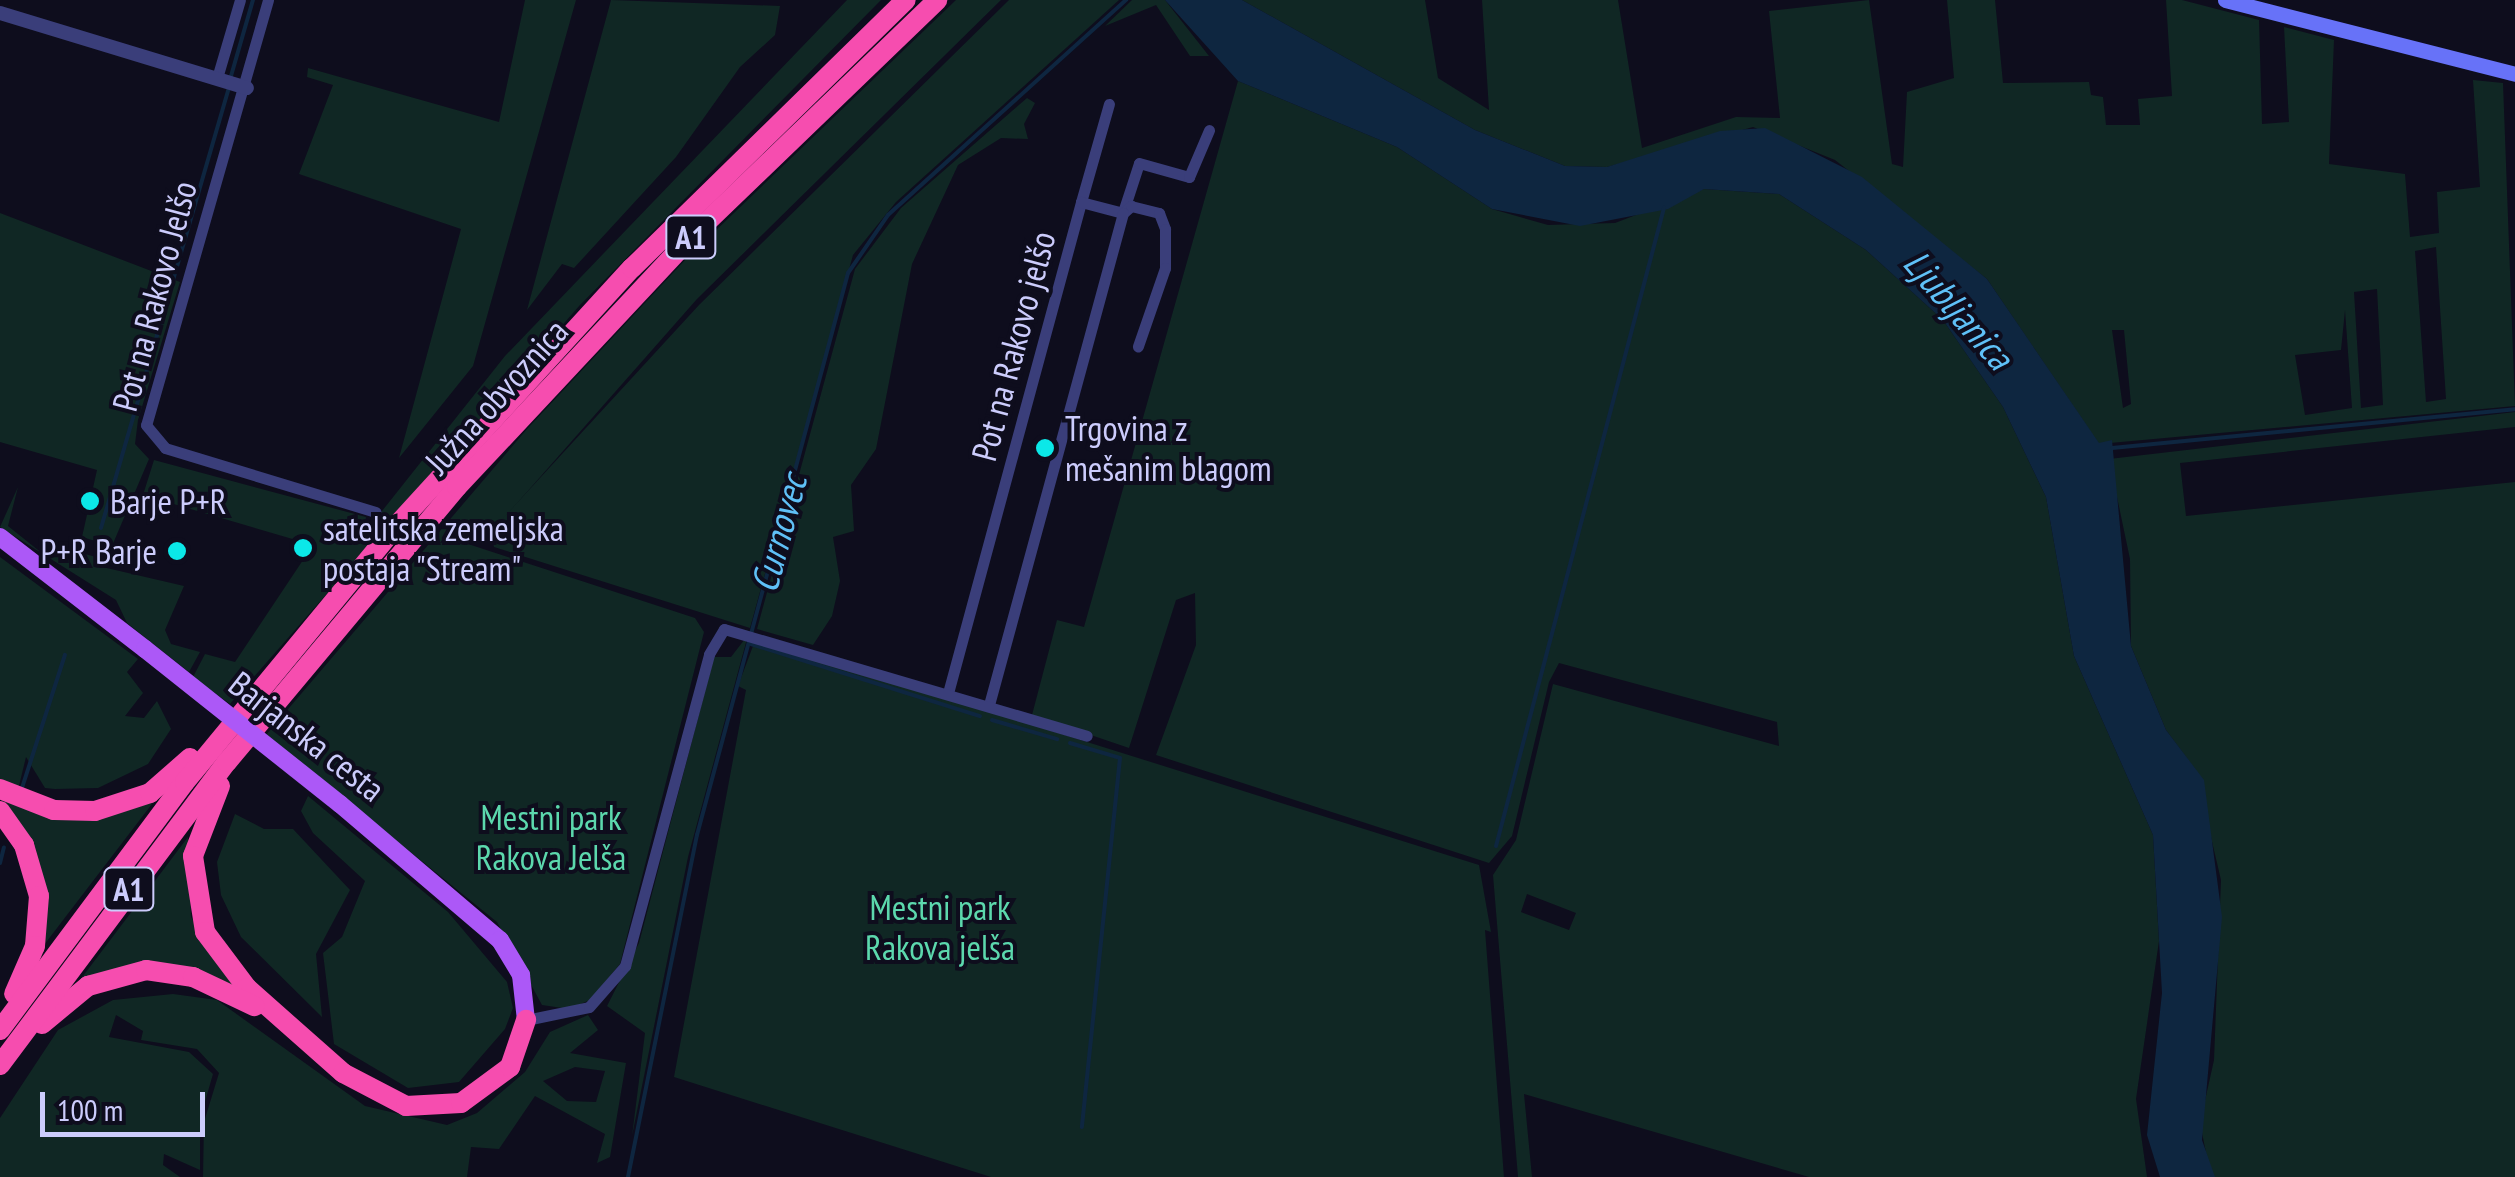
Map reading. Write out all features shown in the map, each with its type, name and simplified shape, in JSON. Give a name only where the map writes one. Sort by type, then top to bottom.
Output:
[{"type":"highway","name":"Južna obvoznica","points":[[0,1030],[240,713],[591,311],[906,0]]},
{"type":"highway","name":"Južna obvoznica","points":[[0,1067],[263,716],[604,326],[937,0]]},
{"type":"highway","points":[[0,789],[54,810],[108,809],[163,784],[240,713]]},
{"type":"highway","points":[[263,716],[201,824],[193,889],[212,945],[283,1024]]},
{"type":"highway","points":[[0,811],[30,860],[40,910],[31,956],[0,1014]]},
{"type":"highway","points":[[0,1067],[65,1001],[131,972],[193,976],[283,1024],[374,1094],[426,1109],[460,1103],[497,1081],[526,1020]]},
{"type":"main road","points":[[2225,0],[2515,74]]},
{"type":"main road","name":"Barjanska cesta","points":[[0,536],[340,804],[500,940],[522,975],[526,1020]]},
{"type":"street","name":"Pot na Rakovo Jelšo","points":[[240,0],[230,83],[148,432],[178,453],[375,512]]},
{"type":"street","points":[[0,14],[230,83],[268,0]]},
{"type":"street","points":[[1080,202],[1109,104]]},
{"type":"street","points":[[1123,213],[1138,163],[1189,178],[1210,130]]},
{"type":"street","name":"Pot na Rakovo jelšo","points":[[948,692],[1080,202],[1123,213],[989,706]]},
{"type":"street","points":[[1123,213],[1131,206],[1159,213],[1166,228],[1165,268],[1138,346]]},
{"type":"street","points":[[526,1020],[588,1006],[625,966],[708,654],[720,632],[741,628],[1087,736]]},
{"type":"green space","points":[[525,0],[576,0],[473,366],[399,458],[461,229],[299,174],[333,85],[307,77],[308,68],[499,122]]},
{"type":"green space","points":[[611,0],[780,6],[775,35],[740,67],[676,157],[574,268],[562,264],[527,310]]},
{"type":"green space","points":[[847,0],[881,0],[580,305],[230,704],[193,677],[205,654],[235,662],[313,545],[143,495],[154,460],[366,517],[363,535],[505,356]]},
{"type":"green space","name":"Mestni park Rakova Jelša","points":[[956,0],[1001,0],[697,299],[482,543],[462,542],[695,618],[704,632],[620,964],[590,1000],[569,1009],[542,1005],[497,922],[266,735],[527,429],[686,259]]},
{"type":"green space","points":[[1009,0],[1119,0],[896,202],[853,255],[750,628],[494,547],[491,534],[505,516],[699,305]]},
{"type":"green space","points":[[1132,0],[1165,0],[1209,56],[1190,56],[1156,5],[1105,26]]},
{"type":"green space","points":[[1242,0],[1425,0],[1438,78],[1489,110],[1482,0],[1618,0],[1642,148],[1736,117],[1780,118],[1769,11],[1869,0],[1892,164],[1903,167],[1907,92],[1954,78],[1947,0],[1995,0],[2003,83],[2089,82],[2091,95],[2103,97],[2106,125],[2140,125],[2138,99],[2172,96],[2166,0],[2182,0],[2259,20],[2262,124],[2289,122],[2284,27],[2334,40],[2329,164],[2405,174],[2410,237],[2439,233],[2437,192],[2480,187],[2473,80],[2503,83],[2515,406],[2099,444],[1987,279],[1835,160],[1753,127],[1607,167],[1565,166],[1475,130]],"holes":[[[2436,247],[2446,399],[2426,402],[2415,251]],[[2377,289],[2383,405],[2361,408],[2354,292]],[[2345,310],[2352,408],[2305,415],[2295,355],[2341,350]],[[2112,330],[2124,330],[2131,404],[2123,408]]]},
{"type":"green space","points":[[1238,81],[1397,147],[1492,209],[1548,225],[1615,223],[1704,189],[1779,194],[1866,250],[1943,320],[2003,407],[2046,497],[2074,656],[2153,835],[2159,941],[2136,1099],[2147,1177],[1809,1177],[1524,1094],[1532,1177],[1518,1177],[1493,875],[1516,840],[1553,684],[1779,746],[1777,722],[1559,663],[1549,682],[1512,836],[1489,863],[1156,755],[1196,645],[1195,593],[1176,600],[1129,748],[1032,715],[1057,620],[1084,627]],"holes":[[[1527,894],[1576,913],[1569,930],[1521,912]]]},
{"type":"green space","points":[[1027,98],[1035,103],[1024,124],[1028,139],[1001,138],[958,165],[912,264],[876,449],[851,485],[854,531],[833,537],[840,581],[832,616],[813,645],[757,629],[855,269],[901,208]]},
{"type":"green space","points":[[0,213],[180,282],[138,420],[135,444],[149,459],[112,546],[82,537],[97,470],[0,442]]},
{"type":"green space","points":[[2515,412],[2515,427],[2180,463],[2186,516],[2515,482],[2515,1177],[2211,1177],[2200,1123],[2214,1060],[2221,880],[2195,769],[2166,730],[2131,646],[2130,559],[2109,459]]},
{"type":"green space","points":[[18,487],[8,526],[38,550],[75,561],[81,553],[100,558],[98,566],[184,586],[165,630],[171,644],[200,652],[189,672],[127,623],[116,600],[0,527]]},
{"type":"green space","points":[[0,557],[138,659],[127,672],[143,693],[125,716],[144,718],[157,701],[171,729],[148,764],[98,788],[55,789],[45,788],[26,757],[18,790],[0,781]]},
{"type":"green space","points":[[748,635],[688,857],[632,1136],[645,1033],[607,1006],[639,943],[714,657],[731,657]]},
{"type":"green space","name":"Mestni park Rakova jelša","points":[[756,638],[1479,865],[1491,932],[1485,930],[1504,1177],[991,1177],[674,1077],[746,690],[738,686]]},
{"type":"green space","points":[[308,796],[448,912],[507,982],[513,1008],[505,1029],[459,1082],[408,1088],[334,1044],[323,953],[342,937],[365,881],[313,833],[301,811]]},
{"type":"green space","points":[[0,797],[12,804],[155,800],[44,945]]},
{"type":"green space","points":[[235,814],[264,829],[293,829],[350,890],[316,954],[322,1017],[241,937],[221,895],[217,862]]},
{"type":"green space","points":[[188,837],[191,917],[234,986],[145,962],[77,984]]},
{"type":"green space","points":[[173,994],[217,1000],[365,1106],[447,1125],[477,1113],[525,1072],[550,1032],[588,1015],[598,1030],[570,1053],[626,1063],[610,1157],[597,1163],[605,1134],[535,1096],[499,1149],[471,1147],[467,1177],[203,1177],[204,1122],[219,1073],[197,1049],[141,1040],[143,1031],[116,1015],[109,1037],[189,1052],[213,1074],[200,1119],[200,1170],[164,1154],[163,1165],[180,1177],[0,1177],[0,1118],[58,1030],[113,1000]],"holes":[[[575,1067],[605,1071],[596,1102],[567,1101],[543,1081]]]},
{"type":"water","name":"Ljubljanica","points":[[1165,0],[1242,0],[1475,130],[1565,166],[1607,167],[1720,131],[1765,128],[1862,177],[1987,279],[2099,443],[2112,440],[2131,646],[2166,730],[2204,780],[2222,917],[2202,1140],[2215,1177],[2160,1177],[2147,1135],[2162,993],[2153,835],[2074,656],[2046,497],[2003,407],[1943,320],[1866,250],[1779,194],[1704,189],[1668,209],[1580,226],[1492,209],[1397,147],[1238,81]]},
{"type":"waterway","points":[[231,76],[253,0]]},
{"type":"waterway","name":"Curnovec","points":[[628,1177],[697,835],[848,273],[888,215],[1126,0]]},
{"type":"waterway","points":[[101,528],[229,86]]},
{"type":"waterway","points":[[1496,846],[1664,208]]},
{"type":"waterway","points":[[2112,448],[2515,409]]},
{"type":"waterway","points":[[751,644],[980,716]]},
{"type":"waterway","points":[[21,791],[65,655]]},
{"type":"waterway","points":[[992,720],[1057,739]]},
{"type":"waterway","points":[[1070,743],[1120,758],[1082,1127]]},
{"type":"waterway","points":[[0,863],[4,847]]},
{"type":"place","name":"Trgovina z mešanim blagom","points":[[1045,448]]},
{"type":"place","name":"Barje P+R","points":[[90,501]]},
{"type":"place","name":"satelitska zemeljska postaja \"Stream\"","points":[[303,548]]},
{"type":"place","name":"P+R Barje","points":[[177,551]]}]
